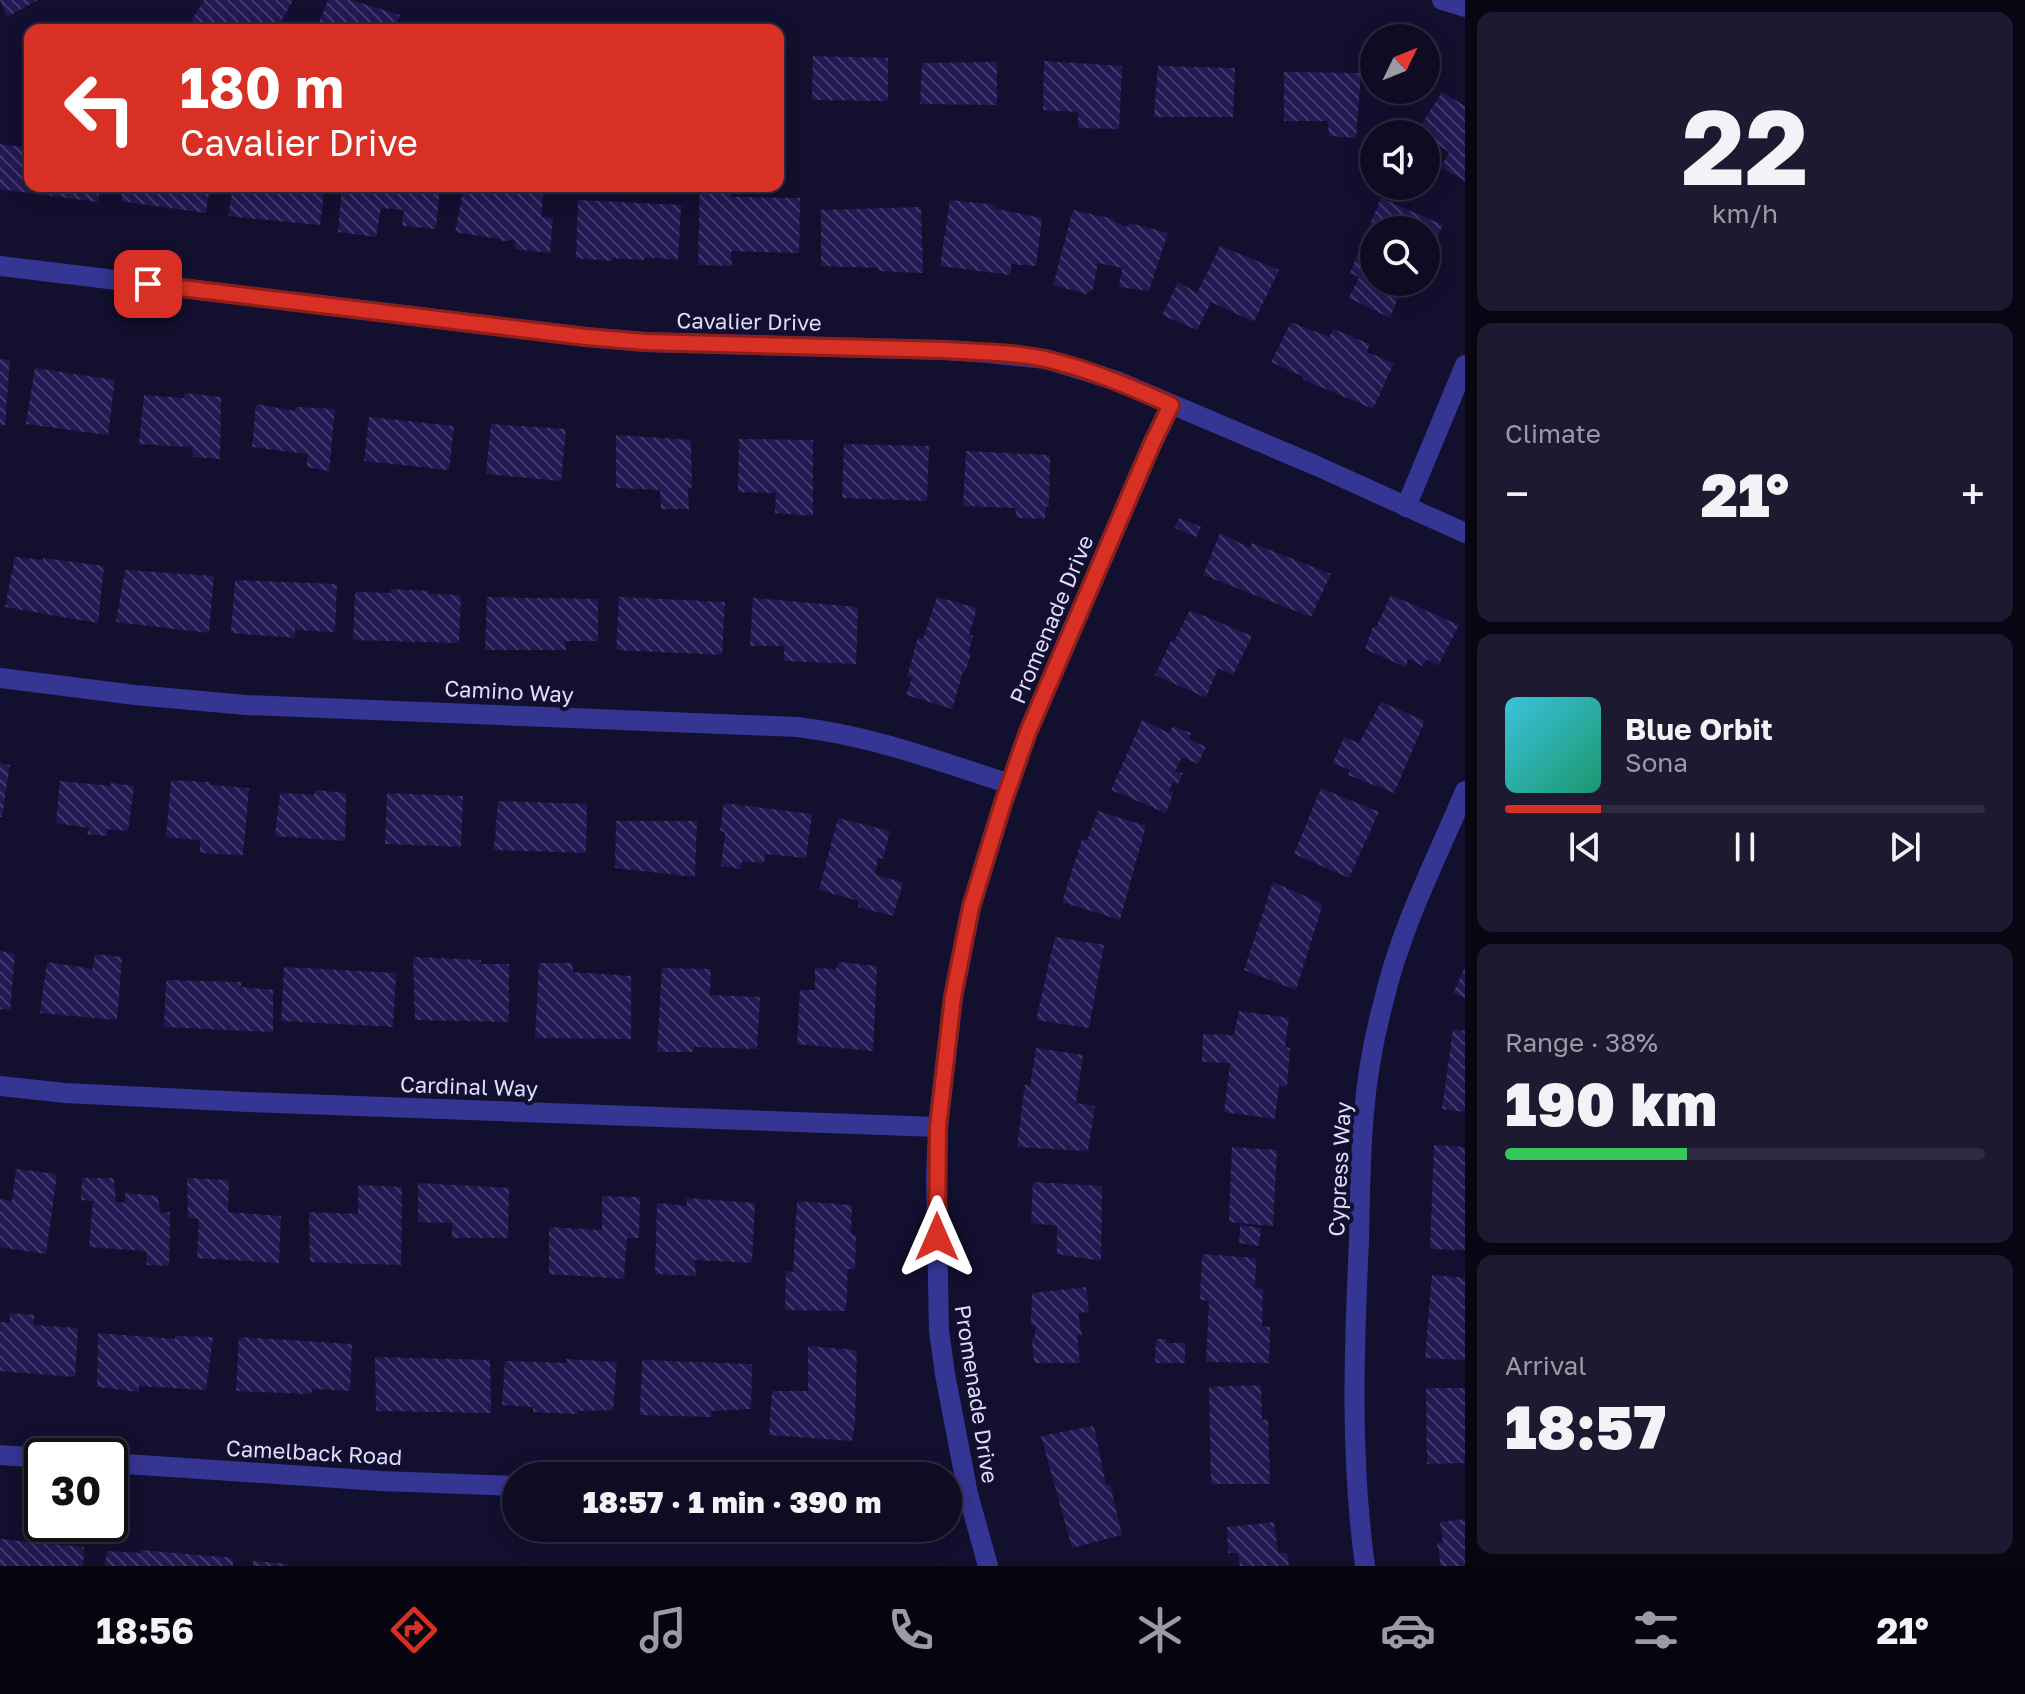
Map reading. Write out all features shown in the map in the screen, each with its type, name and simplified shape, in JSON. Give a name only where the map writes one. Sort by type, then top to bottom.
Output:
[{"type":"street","points":[[1442,0],[1465,7]]},
{"type":"street","name":"Cavalier Drive","points":[[0,266],[615,339],[944,350],[1046,359],[1117,381],[1465,533]]},
{"type":"street","points":[[1406,507],[1465,365]]},
{"type":"street","name":"Promenade Drive","points":[[954,1462],[939,1331],[936,1178],[938,1127],[960,956],[971,907],[1028,732],[1171,405]]},
{"type":"street","name":"Camino Way","points":[[0,678],[246,705],[797,727],[895,746],[1010,784]]},
{"type":"street","name":"Cypress Way","points":[[1365,1566],[1356,1493],[1354,1435],[1354,1345],[1364,1114],[1373,1046],[1397,950],[1465,791]]},
{"type":"street","name":"Cardinal Way","points":[[0,1086],[65,1093],[186,1099],[938,1127]]},
{"type":"street","points":[[0,1455],[24,1457]]},
{"type":"street","name":"Camelback Road","points":[[128,1464],[502,1485]]},
{"type":"street","name":"Promenade Drive","points":[[962,1504],[988,1566]]},
{"type":"building","points":[[0,0],[38,0],[7,17]]},
{"type":"building","points":[[204,0],[293,0],[280,24],[190,23]]},
{"type":"building","points":[[328,0],[351,0],[400,15],[397,24],[318,24]]},
{"type":"building","points":[[813,56],[888,58],[888,101],[812,100]]},
{"type":"building","points":[[1044,61],[1122,66],[1119,129],[1078,128],[1078,112],[1043,110]]},
{"type":"building","points":[[997,62],[997,105],[920,104],[922,63]]},
{"type":"building","points":[[1158,66],[1235,68],[1233,117],[1154,117]]},
{"type":"building","points":[[1284,72],[1360,73],[1356,138],[1329,136],[1328,121],[1284,121]]},
{"type":"building","points":[[1442,92],[1465,106],[1465,181],[1441,167],[1449,152],[1440,147],[1440,120],[1424,120],[1434,104],[1440,104]]},
{"type":"building","points":[[0,144],[24,147],[24,192],[99,192],[98,202],[0,189]]},
{"type":"building","points":[[122,192],[209,192],[206,213],[121,201]]},
{"type":"building","points":[[232,192],[324,192],[320,225],[228,216]]},
{"type":"building","points":[[341,192],[439,192],[436,229],[402,226],[404,210],[381,208],[376,237],[338,232]]},
{"type":"building","points":[[463,192],[543,192],[541,217],[553,218],[550,253],[515,249],[515,240],[502,241],[455,232]]},
{"type":"building","points":[[700,192],[732,192],[731,197],[800,198],[799,253],[731,251],[732,266],[698,265]]},
{"type":"building","points":[[578,200],[681,205],[678,260],[576,258]]},
{"type":"building","points":[[950,200],[995,205],[996,209],[1042,218],[1036,266],[1011,264],[1011,275],[940,266]]},
{"type":"building","points":[[1380,200],[1386,200],[1422,216],[1374,216]]},
{"type":"building","points":[[921,207],[923,273],[821,266],[821,210]]},
{"type":"building","points":[[1073,210],[1114,219],[1127,227],[1130,223],[1168,233],[1149,291],[1119,287],[1122,268],[1098,263],[1093,289],[1086,294],[1053,285]]},
{"type":"building","points":[[1220,246],[1279,270],[1254,322],[1211,302],[1197,330],[1162,315],[1178,282],[1197,293]]},
{"type":"building","points":[[1360,249],[1360,296],[1399,296],[1390,318],[1349,298],[1359,277],[1350,273]]},
{"type":"building","points":[[1291,322],[1329,337],[1333,329],[1370,344],[1367,352],[1394,363],[1373,409],[1304,380],[1302,376],[1271,362]]},
{"type":"building","points":[[0,359],[10,360],[5,425],[0,425]]},
{"type":"building","points":[[35,368],[115,380],[108,435],[26,424]]},
{"type":"building","points":[[184,393],[221,397],[220,459],[193,457],[192,447],[139,444],[144,395],[184,398]]},
{"type":"building","points":[[256,404],[295,411],[296,407],[335,409],[329,471],[307,467],[307,454],[252,447]]},
{"type":"building","points":[[369,417],[454,426],[449,470],[364,461]]},
{"type":"building","points":[[491,424],[566,429],[561,481],[486,474]]},
{"type":"building","points":[[616,435],[691,440],[689,509],[661,509],[660,490],[616,488]]},
{"type":"building","points":[[739,439],[813,440],[813,516],[775,513],[776,493],[738,492]]},
{"type":"building","points":[[844,444],[929,446],[927,501],[842,498]]},
{"type":"building","points":[[966,451],[1050,455],[1049,507],[1046,506],[1045,519],[1017,518],[1015,508],[963,506]]},
{"type":"building","points":[[1179,518],[1201,527],[1196,537],[1175,528]]},
{"type":"building","points":[[1220,533],[1250,548],[1252,543],[1331,574],[1311,617],[1203,575]]},
{"type":"building","points":[[15,557],[104,566],[98,623],[5,607]]},
{"type":"building","points":[[125,570],[214,576],[209,633],[116,622]]},
{"type":"building","points":[[235,580],[337,584],[335,632],[295,630],[295,638],[231,633]]},
{"type":"building","points":[[391,589],[461,595],[459,643],[353,640],[355,592],[391,593]]},
{"type":"building","points":[[1391,595],[1459,625],[1438,666],[1427,659],[1422,666],[1409,659],[1405,667],[1365,649]]},
{"type":"building","points":[[487,597],[598,599],[598,641],[565,641],[566,650],[485,650]]},
{"type":"building","points":[[619,597],[725,602],[722,655],[616,650]]},
{"type":"building","points":[[937,597],[977,608],[969,635],[973,636],[968,653],[971,654],[952,709],[906,695],[912,678],[907,677],[918,637],[923,639]]},
{"type":"building","points":[[753,598],[858,607],[856,664],[784,661],[784,646],[750,646]]},
{"type":"building","points":[[1190,610],[1252,636],[1233,675],[1218,668],[1206,698],[1155,675]]},
{"type":"building","points":[[1381,702],[1425,721],[1394,793],[1348,775],[1350,770],[1333,763],[1344,737],[1359,743]]},
{"type":"building","points":[[1142,720],[1169,733],[1173,726],[1191,733],[1189,739],[1206,747],[1198,764],[1182,757],[1175,772],[1183,773],[1178,784],[1173,782],[1169,791],[1173,793],[1166,813],[1111,790]]},
{"type":"building","points":[[0,763],[10,765],[2,817],[0,817]]},
{"type":"building","points":[[171,780],[249,788],[243,855],[200,853],[200,840],[166,837]]},
{"type":"building","points":[[60,781],[134,786],[128,831],[107,829],[107,836],[87,834],[89,828],[56,823]]},
{"type":"building","points":[[1321,788],[1379,812],[1349,878],[1294,854]]},
{"type":"building","points":[[315,790],[346,793],[345,841],[275,836],[280,793],[314,795]]},
{"type":"building","points":[[387,793],[463,796],[461,847],[385,844]]},
{"type":"building","points":[[498,801],[587,804],[586,853],[494,850]]},
{"type":"building","points":[[724,803],[812,814],[806,858],[765,854],[764,863],[742,861],[741,869],[721,866],[725,833],[720,830]]},
{"type":"building","points":[[1098,811],[1146,826],[1120,920],[1062,902],[1082,839],[1087,841]]},
{"type":"building","points":[[838,818],[890,831],[883,859],[878,858],[875,874],[903,883],[893,916],[858,907],[859,901],[819,890]]},
{"type":"building","points":[[616,821],[697,821],[695,877],[615,868]]},
{"type":"building","points":[[1273,882],[1323,904],[1296,990],[1244,970]]},
{"type":"building","points":[[1055,937],[1104,945],[1089,1028],[1036,1020]]},
{"type":"building","points":[[0,951],[15,954],[10,1010],[0,1009]]},
{"type":"building","points":[[95,954],[122,957],[117,1020],[40,1013],[47,962],[93,969]]},
{"type":"building","points":[[413,957],[509,964],[509,1022],[415,1020]]},
{"type":"building","points":[[838,962],[877,966],[873,1051],[797,1044],[800,990],[815,990],[815,968],[836,969]]},
{"type":"building","points":[[539,963],[572,963],[573,972],[631,976],[631,1039],[535,1038]]},
{"type":"building","points":[[284,967],[396,973],[393,1027],[281,1021]]},
{"type":"building","points":[[1465,967],[1465,998],[1453,993]]},
{"type":"building","points":[[662,968],[711,969],[710,995],[760,997],[757,1049],[694,1047],[693,1052],[657,1052]]},
{"type":"building","points":[[166,980],[241,982],[241,987],[273,990],[273,1032],[164,1027]]},
{"type":"building","points":[[1239,1011],[1289,1018],[1285,1047],[1290,1048],[1287,1087],[1279,1086],[1275,1119],[1224,1112],[1230,1063],[1202,1062],[1203,1034],[1234,1035]]},
{"type":"building","points":[[1453,1029],[1465,1031],[1465,1112],[1442,1109]]},
{"type":"building","points":[[1036,1048],[1083,1055],[1076,1103],[1095,1106],[1088,1151],[1017,1147],[1025,1084],[1030,1086]]},
{"type":"building","points":[[1434,1145],[1465,1147],[1465,1250],[1430,1249]]},
{"type":"building","points":[[1232,1147],[1277,1150],[1273,1226],[1229,1222]]},
{"type":"building","points":[[16,1169],[57,1174],[46,1254],[0,1247],[0,1199],[12,1201]]},
{"type":"building","points":[[82,1178],[114,1178],[116,1202],[125,1203],[125,1193],[158,1196],[160,1213],[170,1212],[169,1266],[147,1265],[146,1251],[89,1247],[93,1201],[81,1200]]},
{"type":"building","points":[[187,1178],[229,1180],[228,1212],[281,1216],[279,1263],[197,1258],[199,1219],[188,1218]]},
{"type":"building","points":[[1033,1182],[1102,1186],[1101,1261],[1057,1254],[1057,1226],[1031,1223]]},
{"type":"building","points":[[418,1183],[509,1188],[508,1238],[452,1238],[452,1223],[418,1222]]},
{"type":"building","points":[[358,1185],[402,1187],[401,1265],[310,1262],[309,1212],[358,1214]]},
{"type":"building","points":[[602,1196],[640,1197],[639,1238],[627,1238],[624,1279],[549,1274],[549,1227],[602,1230]]},
{"type":"building","points":[[686,1198],[755,1203],[752,1263],[695,1260],[696,1276],[655,1274],[657,1203],[687,1206]]},
{"type":"building","points":[[797,1201],[852,1205],[851,1234],[856,1235],[855,1269],[848,1269],[846,1311],[785,1310],[786,1271],[793,1272]]},
{"type":"building","points":[[1240,1225],[1261,1228],[1259,1246],[1239,1243]]},
{"type":"building","points":[[1202,1254],[1256,1258],[1255,1288],[1263,1289],[1262,1326],[1270,1327],[1269,1363],[1206,1362],[1209,1301],[1200,1300]]},
{"type":"building","points":[[1432,1275],[1465,1278],[1465,1360],[1425,1358]]},
{"type":"building","points":[[1086,1287],[1089,1312],[1078,1313],[1082,1336],[1077,1335],[1080,1363],[1034,1363],[1032,1293]]},
{"type":"building","points":[[10,1313],[34,1315],[34,1325],[78,1328],[75,1377],[0,1371],[0,1322],[10,1323]]},
{"type":"building","points":[[98,1333],[175,1339],[175,1336],[213,1337],[206,1390],[139,1386],[139,1392],[97,1387]]},
{"type":"building","points":[[239,1337],[352,1344],[350,1391],[312,1389],[311,1394],[236,1391]]},
{"type":"building","points":[[1156,1339],[1166,1339],[1166,1343],[1185,1343],[1185,1363],[1155,1363]]},
{"type":"building","points":[[808,1346],[857,1350],[852,1441],[769,1435],[772,1391],[808,1391]]},
{"type":"building","points":[[375,1357],[490,1360],[491,1413],[376,1411]]},
{"type":"building","points":[[566,1359],[617,1362],[613,1410],[577,1411],[578,1414],[533,1412],[533,1407],[502,1405],[505,1361],[567,1363]]},
{"type":"building","points":[[642,1360],[752,1364],[751,1409],[711,1411],[712,1417],[640,1415]]},
{"type":"building","points":[[1261,1385],[1262,1420],[1268,1419],[1270,1484],[1211,1484],[1209,1387]]},
{"type":"building","points":[[1426,1388],[1465,1388],[1465,1463],[1427,1464]]},
{"type":"building","points":[[1094,1426],[1106,1485],[1110,1484],[1122,1535],[1072,1548],[1041,1436]]},
{"type":"building","points":[[1465,1519],[1465,1566],[1441,1566],[1437,1543],[1443,1543],[1440,1522]]},
{"type":"building","points":[[1274,1522],[1278,1553],[1287,1553],[1289,1566],[1240,1566],[1238,1553],[1228,1553],[1227,1527]]},
{"type":"building","points":[[0,1539],[84,1547],[83,1566],[0,1566]]},
{"type":"building","points":[[140,1550],[233,1558],[233,1566],[105,1566],[107,1551],[140,1553]]},
{"type":"building","points":[[253,1561],[287,1564],[287,1566],[253,1566]]},
{"type":"route","points":[[148,284],[645,342],[944,350],[1046,359],[1117,381],[1171,405],[1028,732],[971,907],[953,997],[938,1127],[937,1237]]}]
